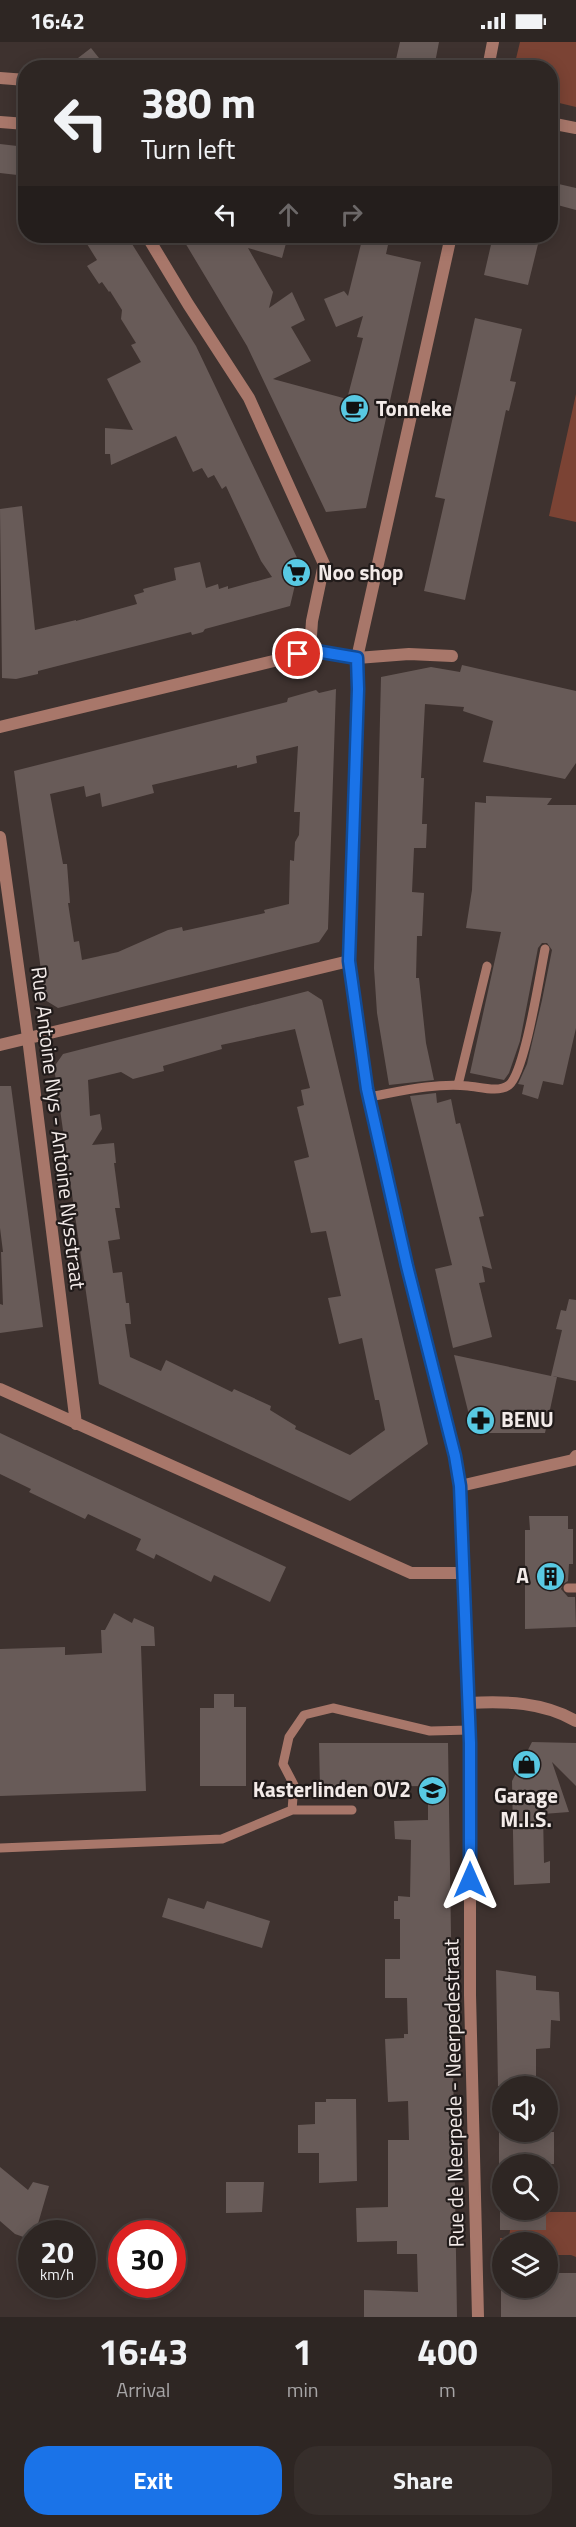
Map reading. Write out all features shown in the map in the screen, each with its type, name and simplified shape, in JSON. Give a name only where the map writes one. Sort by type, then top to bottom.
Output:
[{"type":"street","points":[[490,60],[493,42]]},
{"type":"street","points":[[0,78],[18,79]]},
{"type":"street","points":[[0,122],[18,123]]},
{"type":"street","points":[[558,125],[576,128]]},
{"type":"street","points":[[151,243],[249,398],[324,564],[312,621],[310,650]]},
{"type":"street","name":"Rue de Neerpede - Neerpedestraat","points":[[449,243],[357,658],[358,701],[349,961],[369,1096],[407,1266],[455,1456],[460,1486],[470,1730],[470,1995],[478,2317]]},
{"type":"street","points":[[0,727],[286,658],[310,650],[357,658],[409,654],[452,656]]},
{"type":"street","name":"Rue Antoine Nys - Antoine Nysstraat","points":[[0,837],[28,1038],[76,1424]]},
{"type":"street","points":[[0,1045],[349,961]]},
{"type":"street","points":[[0,1389],[411,1573],[464,1573]]},
{"type":"street","points":[[460,1486],[575,1459]]},
{"type":"street","points":[[469,1703],[498,1702],[536,1705],[576,1721]]},
{"type":"lane","points":[[369,1096],[423,1087],[458,1085],[499,1089],[508,1085],[515,1077],[522,1057],[545,949]]},
{"type":"lane","points":[[458,1085],[487,966]]},
{"type":"lane","points":[[292,1810],[294,1785],[283,1764],[289,1737],[304,1715],[333,1708],[430,1731],[470,1730]]},
{"type":"lane","points":[[0,1848],[222,1839],[292,1810],[352,1810]]},
{"type":"shaded area","points":[[520,42],[576,42],[576,107],[558,103],[558,60],[516,60]]},
{"type":"shaded area","points":[[576,394],[576,522],[549,516]]},
{"type":"shaded area","points":[[558,2212],[576,2212],[576,2257],[558,2255],[558,2232],[510,2232],[510,2230],[546,2230],[546,2220],[558,2220]]},
{"type":"building","points":[[400,42],[439,42],[436,60],[396,60]]},
{"type":"building","points":[[91,48],[101,60],[75,60]]},
{"type":"building","points":[[0,144],[18,146],[18,175],[0,173]]},
{"type":"building","points":[[558,184],[576,188],[576,210],[558,205]]},
{"type":"building","points":[[86,243],[131,243],[196,346],[300,564],[290,606],[205,629],[203,632],[192,635],[191,632],[38,671],[38,674],[16,679],[2,678],[0,509],[22,506],[35,630],[137,604],[134,595],[144,592],[143,589],[176,580],[174,568],[200,562],[206,588],[218,584],[219,589],[228,586],[228,589],[272,577],[261,561],[226,486],[222,489],[214,475],[208,478],[202,468],[193,472],[176,436],[111,465],[110,454],[105,454],[105,428],[133,430],[107,379],[141,362],[131,345],[136,343],[121,319],[122,310],[110,291],[102,282],[99,284],[87,266],[97,260]]},
{"type":"building","points":[[185,243],[286,243],[282,258],[248,248],[273,292],[269,308],[292,292],[305,320],[291,327],[311,361],[273,379],[347,399],[363,338],[357,337],[363,316],[336,327],[324,299],[344,291],[348,296],[361,243],[388,243],[386,254],[421,262],[366,508],[326,512],[247,346]]},
{"type":"building","points":[[491,243],[538,243],[528,285],[484,275]]},
{"type":"building","points":[[475,318],[522,329],[510,381],[516,382],[509,411],[506,410],[465,600],[424,591],[445,499],[435,497]]},
{"type":"building","points":[[462,665],[576,691],[576,763],[565,779],[483,762],[493,721],[463,711],[464,707],[425,704],[421,778],[424,778],[422,824],[427,824],[426,848],[414,848],[412,892],[424,893],[422,936],[417,936],[416,978],[419,978],[426,1043],[434,1080],[389,1085],[377,1013],[374,968],[381,677],[431,667],[460,672]]},
{"type":"building","points":[[336,689],[328,929],[319,942],[58,1008],[45,1000],[14,771],[287,702],[288,698],[316,690],[319,693]],"holes":[[[298,746],[294,812],[300,812],[299,835],[295,842],[294,861],[290,860],[289,904],[264,910],[265,913],[183,931],[182,927],[168,930],[118,952],[82,960],[79,941],[74,942],[68,903],[70,903],[67,864],[63,864],[50,794],[84,786],[86,797],[100,793],[102,807],[154,793],[152,785],[237,765],[237,768],[257,763],[256,756]]]},
{"type":"building","points":[[486,796],[552,798],[547,805],[576,805],[576,1028],[563,1085],[543,1081],[538,1099],[522,1094],[524,1085],[518,1084],[527,1064],[542,1000],[552,950],[547,943],[542,943],[538,948],[520,1041],[509,1073],[504,1080],[470,1073],[501,932],[466,928],[472,890],[475,802],[486,803]]},
{"type":"building","points":[[308,991],[322,1000],[428,1444],[350,1501],[99,1384],[54,1067],[63,1054]],"holes":[[[295,1029],[310,1088],[301,1090],[304,1105],[297,1107],[309,1157],[294,1161],[311,1233],[326,1231],[341,1296],[328,1298],[339,1344],[362,1338],[375,1400],[379,1400],[385,1430],[350,1455],[295,1429],[296,1426],[270,1410],[271,1406],[234,1389],[232,1392],[166,1360],[161,1371],[130,1357],[125,1324],[131,1324],[129,1303],[126,1303],[122,1272],[113,1273],[108,1241],[120,1239],[115,1208],[120,1208],[114,1163],[116,1163],[114,1143],[92,1145],[102,1129],[100,1114],[90,1116],[88,1080],[121,1072],[133,1079],[164,1071],[163,1066],[222,1049],[221,1045]]]},
{"type":"building","points":[[0,1086],[11,1086],[43,1327],[0,1333],[0,1304],[3,1305],[1,1252],[3,1252],[0,1228]]},
{"type":"building","points":[[436,1093],[437,1103],[451,1099],[456,1124],[460,1123],[484,1216],[479,1217],[492,1269],[482,1266],[485,1282],[479,1283],[492,1337],[453,1348],[435,1269],[452,1265],[410,1096]]},
{"type":"building","points":[[569,1299],[576,1300],[576,1381],[553,1376],[557,1377],[545,1433],[480,1433],[472,1427],[454,1355],[551,1376],[562,1330],[556,1329],[561,1310],[566,1311]]},
{"type":"building","points":[[0,1433],[286,1567],[270,1602],[214,1575],[211,1582],[156,1554],[154,1559],[136,1550],[141,1539],[88,1514],[85,1519],[29,1492],[31,1489],[0,1474]]},
{"type":"building","name":"A","points":[[529,1516],[568,1516],[568,1529],[573,1529],[573,1564],[569,1564],[568,1581],[561,1589],[568,1597],[575,1597],[576,1627],[525,1629],[525,1530],[530,1530]]},
{"type":"building","points":[[114,1613],[132,1623],[134,1618],[154,1627],[155,1646],[141,1646],[146,1791],[0,1796],[0,1649],[65,1647],[65,1655],[102,1653],[101,1630],[105,1630]]},
{"type":"building","points":[[214,1694],[234,1694],[234,1707],[246,1707],[246,1786],[200,1786],[200,1708],[214,1708]]},
{"type":"building","points":[[532,1742],[576,1743],[576,1786],[552,1762],[569,1812],[543,1814],[544,1863],[550,1861],[550,1883],[514,1885],[512,1781]]},
{"type":"building","points":[[319,1743],[448,1743],[457,2317],[364,2317],[364,2290],[418,2292],[417,2254],[397,2254],[397,2241],[357,2242],[356,2208],[388,2207],[388,2140],[409,2140],[408,2101],[388,2102],[385,2039],[404,2038],[404,2034],[408,2034],[407,1998],[385,1998],[385,1959],[400,1959],[400,1919],[394,1919],[394,1901],[398,1901],[398,1896],[410,1897],[411,1840],[395,1839],[394,1821],[428,1820],[428,1786],[320,1787]]},
{"type":"building","points":[[168,1898],[204,1909],[207,1901],[270,1921],[262,1948],[162,1917]]},
{"type":"building","points":[[496,1970],[536,1976],[536,1990],[559,1992],[560,2021],[551,2020],[550,2048],[536,2049],[536,2076],[498,2076]]},
{"type":"building","points":[[326,2099],[356,2099],[357,2181],[319,2183],[319,2153],[298,2153],[298,2125],[315,2124],[315,2102],[326,2102]]},
{"type":"building","points":[[499,2142],[554,2142],[554,2154],[499,2154]]},
{"type":"building","points":[[0,2167],[28,2190],[33,2182],[49,2186],[39,2220],[18,2220],[18,2235],[0,2221]]},
{"type":"building","points":[[226,2182],[264,2182],[262,2212],[226,2213]]},
{"type":"building","points":[[500,2220],[546,2220],[546,2230],[500,2230]]},
{"type":"building","points":[[558,2273],[576,2273],[576,2317],[501,2317],[501,2298],[558,2298]]},
{"type":"place","name":"Tonneke","points":[[355,409]]},
{"type":"place","name":"Noo shop","points":[[297,573]]},
{"type":"place","name":"BENU","points":[[480,1420]]},
{"type":"place","name":"A","points":[[550,1576]]},
{"type":"place","name":"Garage M.I.S.","points":[[526,1765]]},
{"type":"place","name":"Kasterlinden OV2","points":[[432,1790]]},
{"type":"route","points":[[298,654],[310,650],[357,658],[358,689],[349,961],[367,1089],[407,1266],[455,1456],[460,1486],[470,1743],[470,1880]]}]
